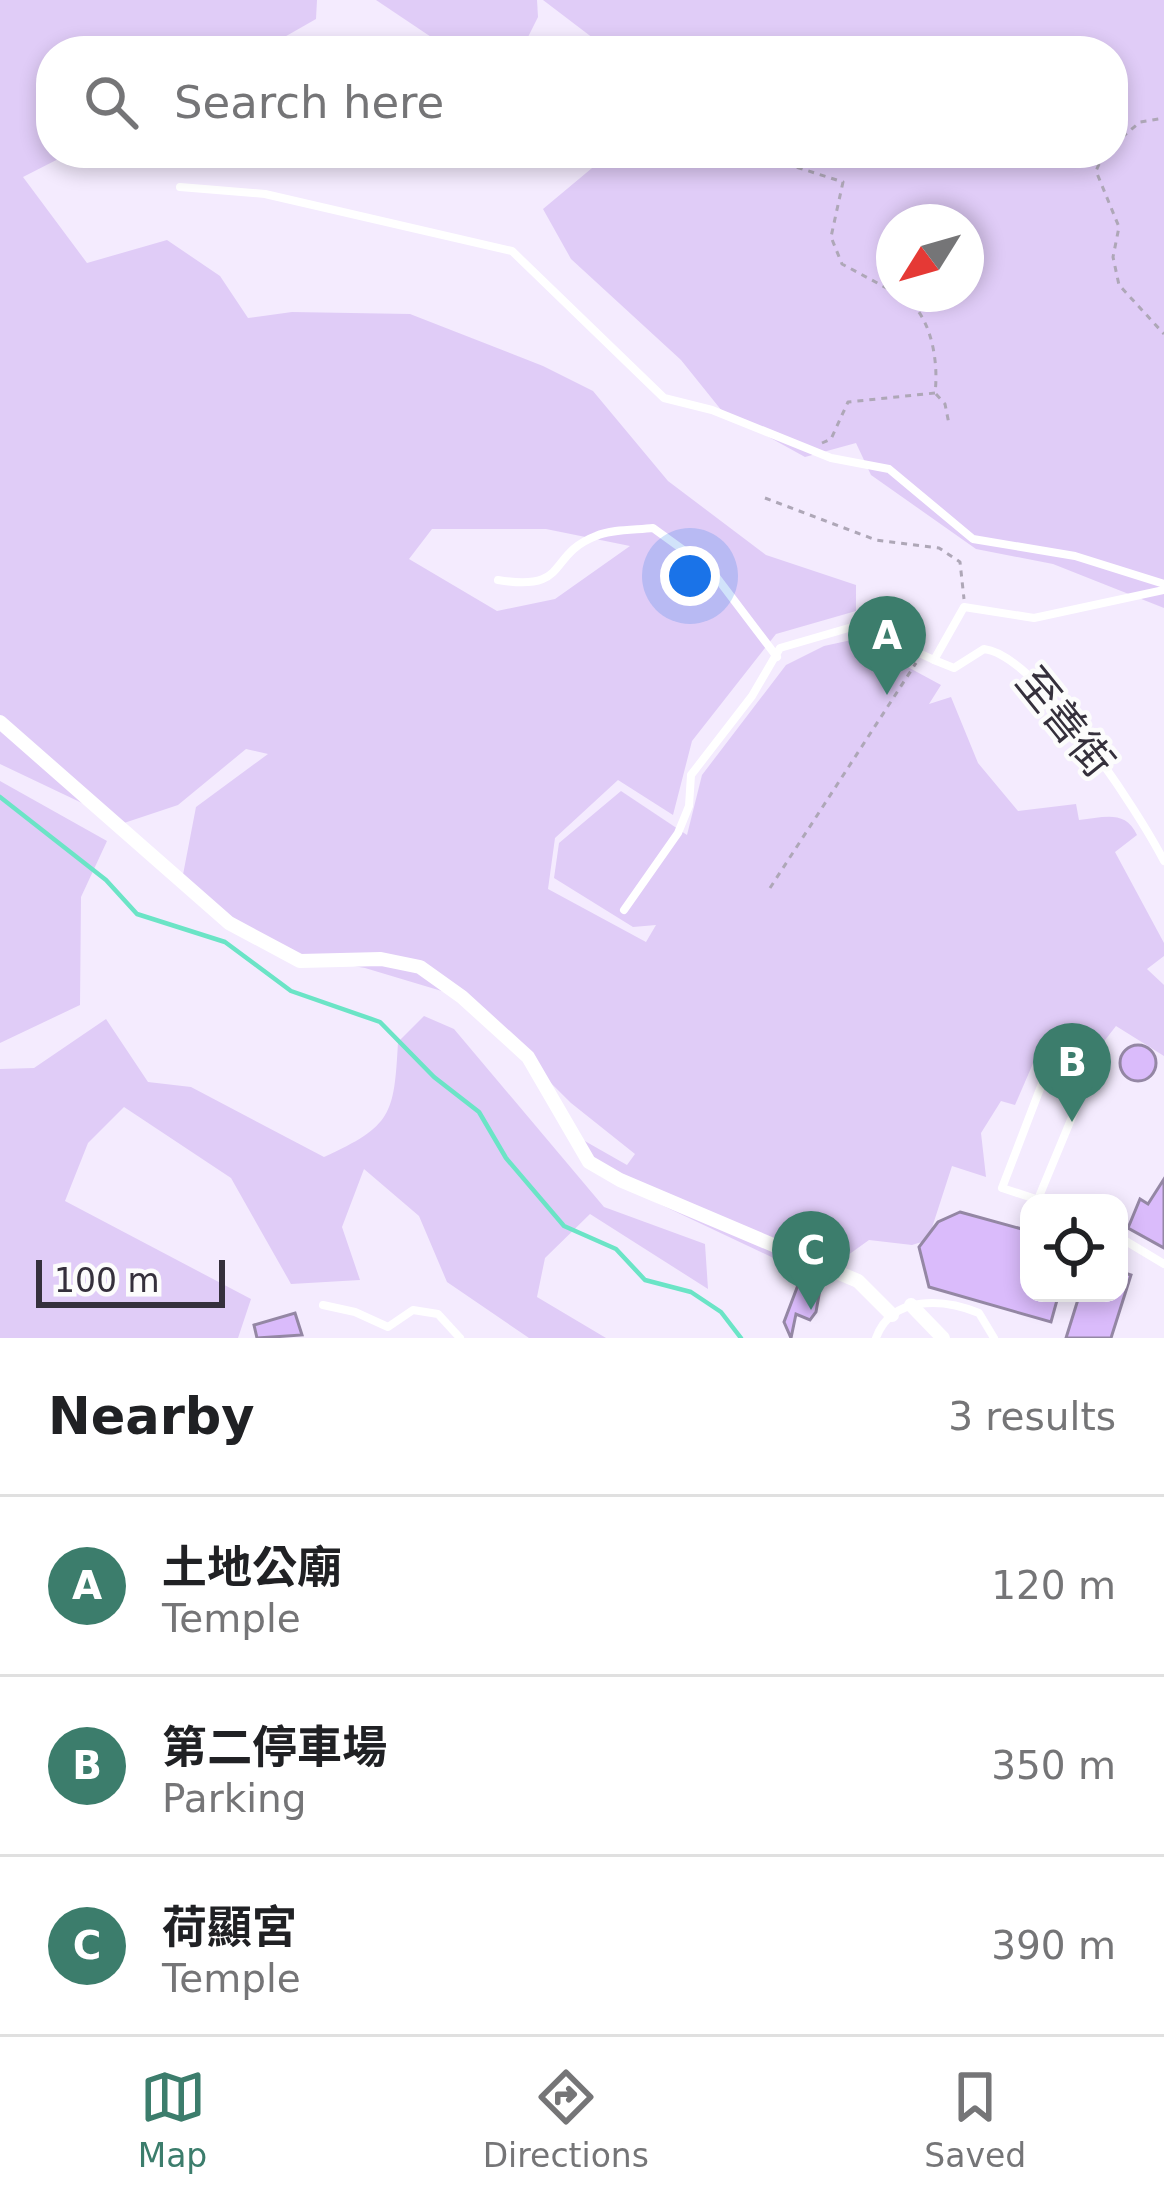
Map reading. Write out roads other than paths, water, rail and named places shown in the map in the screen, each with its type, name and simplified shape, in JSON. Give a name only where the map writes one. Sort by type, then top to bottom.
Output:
[{"type":"street","points":[[0,722],[230,923],[300,961],[381,959],[420,967],[462,997],[528,1057],[589,1162],[620,1180],[858,1281],[892,1315]]},
{"type":"street","points":[[911,1305],[943,1338]]},
{"type":"lane","points":[[180,187],[265,194],[512,251],[664,398],[712,410],[810,449],[889,469],[973,539],[1075,556],[1164,587]]},
{"type":"lane","points":[[498,580],[529,585],[548,580],[595,536],[653,528],[710,570],[777,656]]},
{"type":"lane","points":[[624,910],[678,833],[689,806],[691,775],[777,656],[796,641],[859,625],[934,660],[964,607],[1034,618],[1164,587]]},
{"type":"lane","name":"至善街","points":[[934,660],[954,668],[984,649],[1010,656],[1113,779],[1164,861]]},
{"type":"lane","points":[[1056,1047],[1094,1064],[1043,1201],[1002,1188],[1056,1047]]},
{"type":"lane","points":[[1128,1242],[1164,1264]]},
{"type":"lane","points":[[876,1338],[892,1315],[911,1305],[955,1303],[989,1322],[994,1338]]},
{"type":"lane","points":[[323,1306],[355,1312],[388,1327],[413,1310],[438,1313],[460,1338]]},
{"type":"waterway","points":[[0,797],[106,880],[137,914],[225,942],[291,991],[380,1022],[434,1077],[479,1112],[506,1158],[564,1226],[616,1249],[645,1280],[691,1292],[721,1312],[741,1338]]},
{"type":"place","name":"土地公廟","points":[[887,695]]},
{"type":"place","name":"第二停車場","points":[[1072,1122]]},
{"type":"place","name":"荷顯宮","points":[[811,1310]]}]
